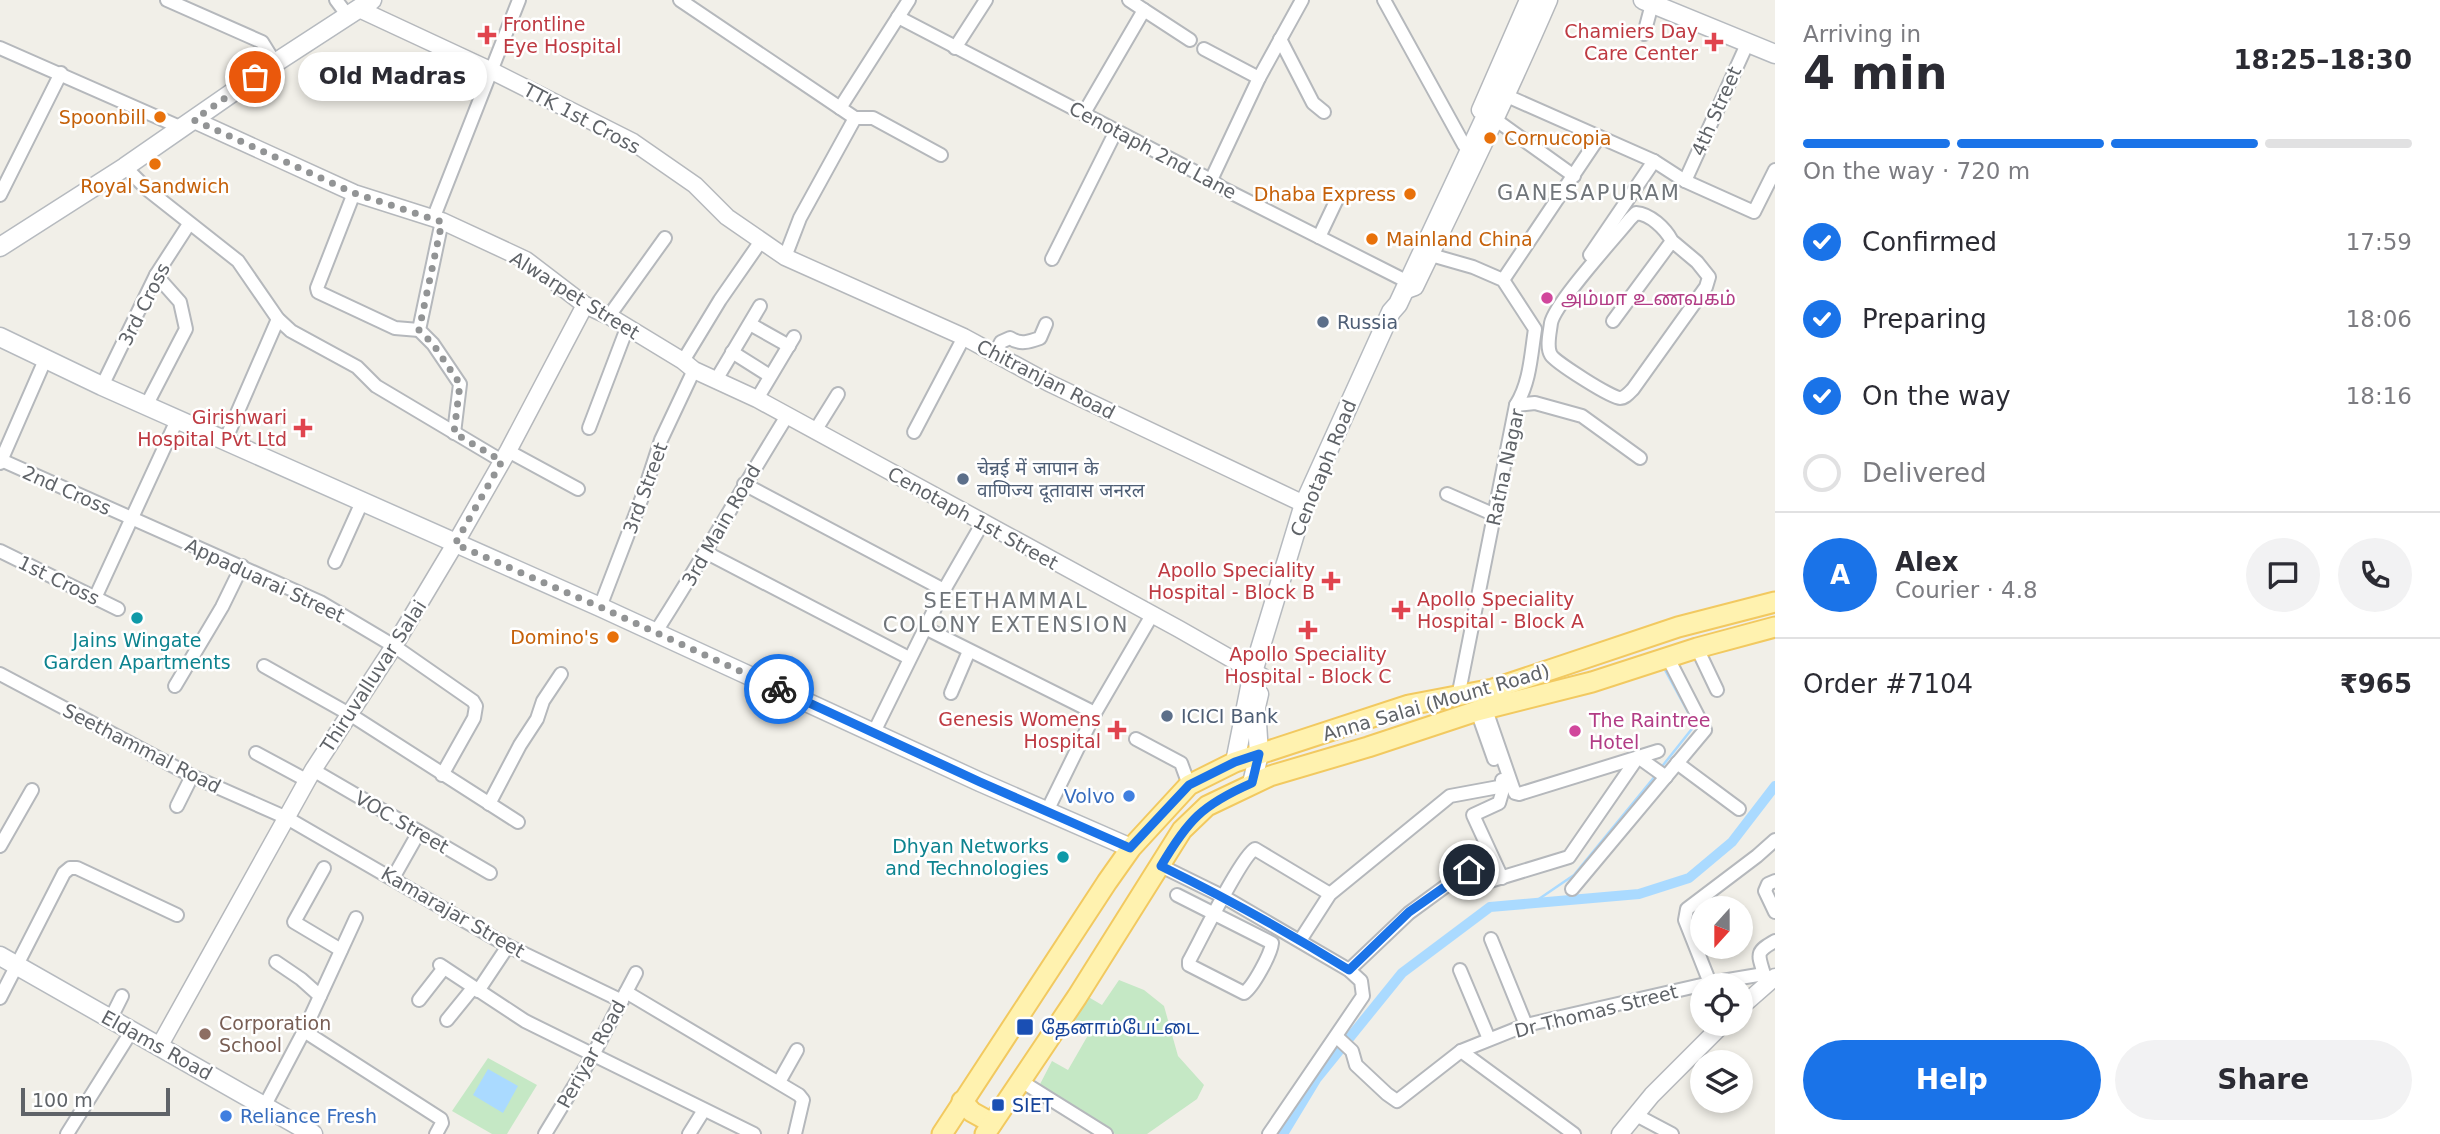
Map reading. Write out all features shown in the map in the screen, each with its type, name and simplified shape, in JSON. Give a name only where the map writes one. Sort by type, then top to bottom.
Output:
[{"type":"main road","points":[[1404,292],[1424,259],[1440,215],[1540,0]]},
{"type":"main road","points":[[1673,0],[1775,41]]},
{"type":"main road","points":[[1647,2],[1775,54]]},
{"type":"main road","points":[[0,247],[125,167],[359,8]]},
{"type":"main road","name":"Cenotaph Road","points":[[1235,762],[1304,504],[1391,312],[1404,292]]},
{"type":"main road","name":"Cenotaph Road","points":[[1252,783],[1259,754],[1256,707],[1258,674],[1313,505],[1398,314],[1404,292]]},
{"type":"main road","points":[[0,337],[102,387],[600,607],[1130,848]]},
{"type":"main road","name":"Anna Salai (Mount Road)","points":[[947,1127],[1130,848],[1189,785],[1235,762],[1409,705],[1493,689],[1671,629],[1775,602]]},
{"type":"main road","name":"Anna Salai (Mount Road)","points":[[986,1130],[1021,1081],[1182,830],[1207,806],[1270,776],[1481,710],[1592,681],[1775,627]]},
{"type":"main road","points":[[1671,629],[1682,653]]},
{"type":"main road","name":"Eldams Road","points":[[0,956],[313,1134]]},
{"type":"main road","points":[[962,1101],[986,1130]]},
{"type":"main road","points":[[947,1127],[967,1120],[986,1130]]},
{"type":"street","points":[[167,0],[261,42],[275,63]]},
{"type":"street","points":[[336,0],[359,8]]},
{"type":"street","points":[[419,330],[438,220],[490,70],[519,0]]},
{"type":"street","points":[[680,0],[855,118],[873,118],[941,155]]},
{"type":"street","points":[[840,108],[909,0]]},
{"type":"street","points":[[955,48],[986,0]]},
{"type":"street","points":[[1129,0],[1190,40]]},
{"type":"street","points":[[1211,180],[1259,78],[1302,0]]},
{"type":"street","points":[[1384,0],[1464,145]]},
{"type":"street","points":[[1528,0],[1416,251],[1424,259],[1474,267],[1503,280],[1535,329],[1551,326]]},
{"type":"street","points":[[1424,259],[1496,120],[1549,0]]},
{"type":"street","points":[[1644,34],[1647,2]]},
{"type":"street","name":"TTK 1st Cross","points":[[359,8],[633,142],[695,185],[727,218],[785,257]]},
{"type":"street","points":[[1084,113],[1144,10]]},
{"type":"street","name":"Cenotaph 2nd Lane","points":[[898,17],[1319,237],[1404,292]]},
{"type":"street","points":[[1280,39],[1313,103],[1324,112]]},
{"type":"street","name":"4th Street","points":[[1685,181],[1748,42]]},
{"type":"street","points":[[0,48],[188,124]]},
{"type":"street","points":[[1204,48],[1259,78]]},
{"type":"street","points":[[0,195],[61,73]]},
{"type":"street","points":[[1507,96],[1654,161],[1685,181],[1754,212],[1775,170]]},
{"type":"street","points":[[785,257],[800,218],[855,118]]},
{"type":"street","points":[[1496,120],[1574,176]]},
{"type":"street","name":"Alwarpet Street","points":[[188,124],[354,193],[438,220],[526,260],[585,305],[689,366]]},
{"type":"street","points":[[1052,259],[1116,131]]},
{"type":"street","points":[[1503,280],[1599,137]]},
{"type":"street","points":[[1590,256],[1654,161]]},
{"type":"street","points":[[125,167],[148,190],[238,261],[278,318],[291,331],[357,367],[376,386],[454,433],[578,489]]},
{"type":"street","points":[[354,193],[317,288],[318,292],[395,328],[419,330],[433,344],[460,384],[454,433]]},
{"type":"street","points":[[1319,237],[1338,197]]},
{"type":"street","points":[[1636,212],[1649,217],[1672,241],[1704,269],[1709,277],[1706,287],[1627,396],[1619,399],[1608,395],[1551,355],[1551,326],[1556,310],[1636,212]]},
{"type":"street","name":"3rd Cross","points":[[102,387],[156,275],[189,224]]},
{"type":"street","points":[[609,317],[665,238]]},
{"type":"street","name":"3rd Street","points":[[600,607],[689,366],[720,300],[761,241]]},
{"type":"street","points":[[1613,321],[1672,241]]},
{"type":"street","name":"Chitranjan Road","points":[[785,257],[964,337],[1049,383],[1304,504]]},
{"type":"street","points":[[146,406],[186,329],[180,302],[156,275]]},
{"type":"street","name":"Thiruvalluvar Salai","points":[[160,1045],[310,775],[351,715],[455,544],[585,305]]},
{"type":"street","points":[[716,380],[760,306]]},
{"type":"street","points":[[225,441],[278,318]]},
{"type":"street","points":[[750,324],[792,341],[757,399]]},
{"type":"street","points":[[995,354],[1001,342],[1010,338],[1016,342],[1027,343],[1040,338],[1046,324]]},
{"type":"street","points":[[589,428],[627,328]]},
{"type":"street","name":"Ratna Nagar","points":[[1458,696],[1516,405],[1527,378],[1535,329]]},
{"type":"street","points":[[914,432],[964,337]]},
{"type":"street","points":[[1532,349],[1549,348]]},
{"type":"street","points":[[732,352],[770,376]]},
{"type":"street","points":[[1,462],[45,360]]},
{"type":"street","name":"Cenotaph 1st Street","points":[[689,366],[757,399],[1258,674]]},
{"type":"street","points":[[815,431],[838,394]]},
{"type":"street","points":[[1516,405],[1535,403],[1582,416],[1640,458]]},
{"type":"street","name":"3rd Main Road","points":[[655,633],[707,553],[744,484],[787,416]]},
{"type":"street","points":[[94,598],[177,420]]},
{"type":"street","name":"2nd Cross","points":[[1,462],[133,519]]},
{"type":"street","points":[[744,484],[944,590]]},
{"type":"street","points":[[1447,494],[1495,516]]},
{"type":"street","points":[[335,562],[362,502]]},
{"type":"street","name":"Appaduarai Street","points":[[133,519],[320,602],[394,646],[473,701],[476,706],[474,718],[442,775]]},
{"type":"street","points":[[874,733],[909,658],[982,523]]},
{"type":"street","name":"1st Cross","points":[[0,551],[118,609]]},
{"type":"street","points":[[707,553],[909,658]]},
{"type":"street","points":[[175,686],[222,607],[242,566]]},
{"type":"street","points":[[1047,811],[1095,713],[1152,615]]},
{"type":"street","points":[[925,628],[1095,713]]},
{"type":"street","points":[[951,693],[969,651]]},
{"type":"street","points":[[1682,653],[1717,690]]},
{"type":"street","points":[[1572,889],[1660,773],[1677,763],[1705,730],[1682,653]]},
{"type":"street","points":[[264,666],[351,715],[518,822]]},
{"type":"street","name":"Seethammal Road","points":[[0,674],[192,776],[287,818]]},
{"type":"street","points":[[489,804],[537,719],[543,701],[561,674]]},
{"type":"street","points":[[1481,710],[1515,793],[1519,794],[1658,751]]},
{"type":"street","points":[[1481,710],[1504,786],[1497,805],[1473,815],[1502,878]]},
{"type":"street","points":[[1136,739],[1181,762],[1189,785]]},
{"type":"street","name":"VOC Street","points":[[256,753],[310,775],[490,873]]},
{"type":"street","points":[[1637,757],[1660,773]]},
{"type":"street","points":[[1349,970],[1409,912],[1465,872],[1475,870],[1490,881],[1569,857],[1637,757]]},
{"type":"street","points":[[1677,763],[1739,809]]},
{"type":"street","points":[[177,806],[192,776]]},
{"type":"street","points":[[1301,939],[1330,894],[1450,796],[1504,786]]},
{"type":"street","points":[[0,846],[32,790]]},
{"type":"street","name":"Kamarajar Street","points":[[287,818],[508,946],[624,997],[779,1082],[803,1100],[795,1134]]},
{"type":"street","points":[[393,878],[419,832]]},
{"type":"street","points":[[1706,973],[1685,920],[1687,909],[1775,840]]},
{"type":"street","points":[[1177,895],[1215,913],[1272,943],[1271,950],[1251,987],[1244,993],[1189,965],[1189,961],[1215,913],[1224,897],[1248,852],[1255,849],[1330,894]]},
{"type":"street","points":[[1569,857],[1588,870]]},
{"type":"street","points":[[1161,866],[1301,939],[1349,970],[1361,981],[1363,996],[1269,1134]]},
{"type":"street","points":[[0,998],[64,873],[70,868],[77,868],[177,915]]},
{"type":"street","points":[[324,868],[294,922],[341,950]]},
{"type":"street","points":[[1775,881],[1768,884],[1765,891],[1775,912]]},
{"type":"street","points":[[265,1105],[304,1031],[356,918]]},
{"type":"street","points":[[1490,939],[1526,1025]]},
{"type":"street","points":[[1753,995],[1771,978],[1759,954],[1760,950],[1775,942]]},
{"type":"street","points":[[447,1020],[508,946]]},
{"type":"street","points":[[276,962],[320,996]]},
{"type":"street","points":[[419,1000],[442,966],[525,1021],[754,1134]]},
{"type":"street","points":[[1460,970],[1489,1039]]},
{"type":"street","name":"Periyar Road","points":[[545,1134],[593,1055],[636,973]]},
{"type":"street","name":"Dr Thomas Street","points":[[1753,980],[1771,978]]},
{"type":"street","name":"Dr Thomas Street","points":[[1338,1038],[1352,1051],[1356,1065],[1397,1101],[1461,1051],[1489,1039],[1526,1025],[1690,988]]},
{"type":"street","points":[[110,1020],[122,996]]},
{"type":"street","points":[[304,1031],[442,1119],[436,1134]]},
{"type":"street","points":[[68,1134],[131,1032]]},
{"type":"street","points":[[1619,1134],[1711,1036]]},
{"type":"street","points":[[779,1082],[797,1050]]},
{"type":"street","points":[[1461,1051],[1574,1134]]},
{"type":"street","points":[[1021,1081],[1106,1134]]},
{"type":"street","points":[[689,1134],[704,1110]]},
{"type":"street","points":[[1636,1115],[1672,1134]]},
{"type":"green space","points":[[1119,980],[1144,990],[1164,1006],[1178,1056],[1204,1085],[1197,1099],[1147,1134],[1115,1134],[1038,1088],[1052,1061],[1068,1070],[1091,1030],[1075,1020],[1085,995],[1102,1005]]},
{"type":"green space","points":[[488,1058],[537,1085],[507,1134],[492,1134],[452,1111]]},
{"type":"water","points":[[488,1069],[518,1086],[503,1113],[473,1095]]},
{"type":"waterway","points":[[1660,769],[1695,725],[1665,670]]},
{"type":"waterway","points":[[1533,903],[1574,875],[1656,775]]},
{"type":"waterway","points":[[1283,1134],[1317,1078],[1402,973],[1490,907],[1639,894],[1689,878],[1732,842],[1775,786]]},
{"type":"way so far","points":[[255,77],[194,120],[274,159],[354,193],[442,222],[419,330],[433,344],[460,384],[460,402],[454,433],[502,461],[455,544],[779,689]]},
{"type":"place","name":"Frontline Eye Hospital","points":[[487,35]]},
{"type":"place","name":"Chamiers Day Care Center","points":[[1714,42]]},
{"type":"place","name":"Old Madras","points":[[255,77]]},
{"type":"place","name":"Spoonbill","points":[[160,117]]},
{"type":"place","name":"Cornucopia","points":[[1490,138]]},
{"type":"place","name":"Royal Sandwich","points":[[155,164]]},
{"type":"place","name":"Dhaba Express","points":[[1410,194]]},
{"type":"place","name":"Mainland China","points":[[1372,239]]},
{"type":"place","name":"அம்மா உணவகம்","points":[[1547,298]]},
{"type":"place","name":"Russia","points":[[1323,322]]},
{"type":"place","name":"Girishwari Hospital Pvt Ltd","points":[[303,428]]},
{"type":"place","name":"चेन्नई में जापान के वाणिज्य दूतावास जनरल","points":[[963,479]]},
{"type":"place","name":"Apollo Speciality Hospital - Block B","points":[[1331,581]]},
{"type":"place","name":"Apollo Speciality Hospital - Block A","points":[[1401,610]]},
{"type":"place","name":"Jains Wingate Garden Apartments","points":[[137,618]]},
{"type":"place","name":"Apollo Speciality Hospital - Block C","points":[[1308,630]]},
{"type":"place","name":"Domino's","points":[[613,637]]},
{"type":"place","name":"ICICI Bank","points":[[1167,716]]},
{"type":"place","name":"Genesis Womens Hospital","points":[[1117,730]]},
{"type":"place","name":"The Raintree Hotel","points":[[1575,731]]},
{"type":"place","name":"Volvo","points":[[1129,796]]},
{"type":"place","name":"Dhyan Networks and Technologies","points":[[1063,857]]},
{"type":"place","name":"தேனாம்பேட்டை","points":[[1025,1027]]},
{"type":"place","name":"Corporation School","points":[[205,1034]]},
{"type":"place","name":"SIET","points":[[998,1105]]},
{"type":"place","name":"Reliance Fresh","points":[[226,1116]]},
{"type":"district","name":"GANESAPURAM","points":[[1589,193]]},
{"type":"district","name":"SEETHAMMAL COLONY EXTENSION","points":[[1006,613]]},
{"type":"route","points":[[779,689],[1130,848],[1189,785],[1235,762],[1259,754],[1252,783],[1207,806],[1182,830],[1161,866],[1301,939],[1349,970],[1409,912],[1469,870]]}]
